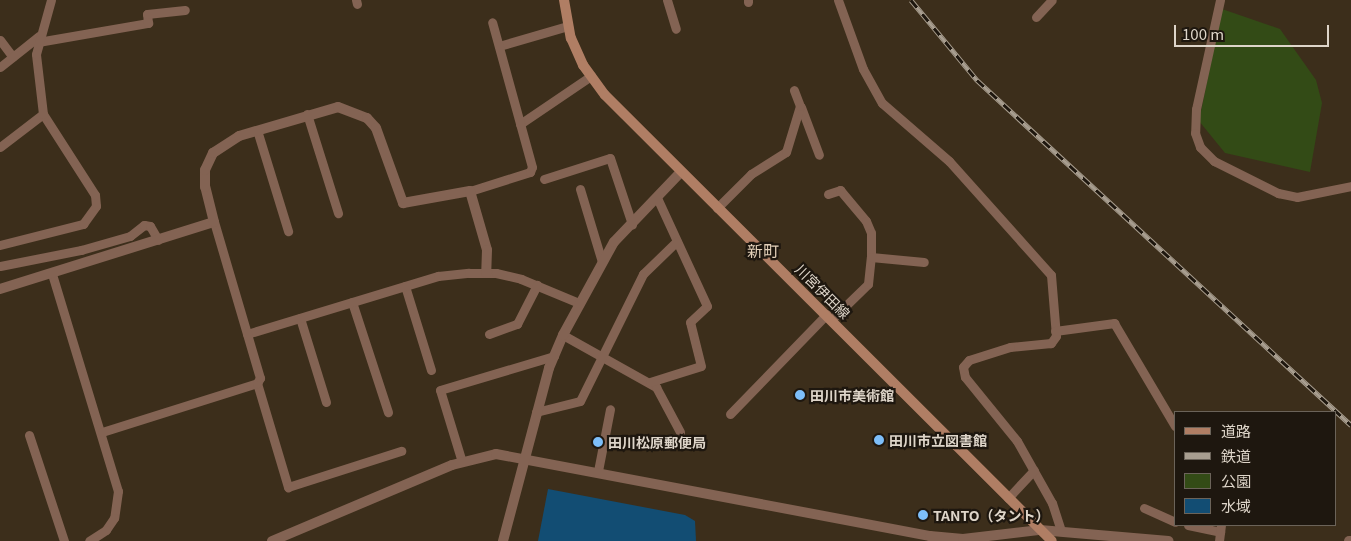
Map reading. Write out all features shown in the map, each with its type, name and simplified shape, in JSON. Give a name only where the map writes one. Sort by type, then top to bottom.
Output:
[{"type":"main road","name":"川宮伊田線","points":[[564,0],[568,26],[591,76],[680,174],[829,317],[1052,541]]},
{"type":"street","points":[[0,245],[83,224],[93,214],[95,195],[43,114],[36,80],[39,39],[51,0]]},
{"type":"street","points":[[667,0],[676,29]]},
{"type":"street","points":[[838,0],[863,68],[882,103],[950,161],[1052,275],[1055,331],[1051,343],[1043,347],[1010,347],[968,360],[964,367],[965,376],[1018,441],[1034,470],[1061,531]]},
{"type":"street","points":[[1036,17],[1052,0]]},
{"type":"street","points":[[1220,0],[1196,109],[1195,133],[1200,147],[1214,161],[1278,193],[1297,197],[1351,186]]},
{"type":"street","points":[[0,67],[39,39],[148,22],[147,14],[186,10]]},
{"type":"street","points":[[102,432],[256,383],[260,378],[205,187],[205,170],[213,153],[225,142],[307,114],[338,107],[366,118],[376,128],[403,203],[470,191],[530,172],[520,124],[492,22]]},
{"type":"street","points":[[499,46],[568,26]]},
{"type":"street","points":[[0,40],[12,57]]},
{"type":"street","points":[[520,124],[591,76]]},
{"type":"street","points":[[794,90],[819,155]]},
{"type":"street","points":[[717,208],[751,174],[786,152],[800,106]]},
{"type":"street","points":[[0,147],[43,114]]},
{"type":"street","points":[[307,114],[338,213]]},
{"type":"street","points":[[257,130],[288,231]]},
{"type":"street","points":[[544,179],[610,158],[632,224]]},
{"type":"street","points":[[503,541],[536,412],[554,356],[563,335],[602,262],[632,224],[680,174]]},
{"type":"street","points":[[580,189],[602,262]]},
{"type":"street","points":[[730,414],[829,317],[868,284],[872,234],[866,221],[840,190],[828,194]]},
{"type":"street","points":[[470,191],[487,250],[486,272]]},
{"type":"street","points":[[650,382],[701,366],[690,322],[707,306],[656,198]]},
{"type":"street","points":[[0,289],[214,222]]},
{"type":"street","points":[[0,266],[81,250],[130,236],[144,226],[150,226],[158,240]]},
{"type":"street","points":[[536,412],[580,402],[599,355],[643,274],[677,241]]},
{"type":"street","points":[[871,257],[924,262]]},
{"type":"street","points":[[247,334],[438,276],[486,272],[536,285],[579,303]]},
{"type":"street","points":[[52,274],[102,432],[118,504],[106,530],[89,541]]},
{"type":"street","points":[[489,334],[517,324],[536,285]]},
{"type":"street","points":[[405,286],[430,370]]},
{"type":"street","points":[[352,302],[388,412]]},
{"type":"street","points":[[300,318],[326,402]]},
{"type":"street","points":[[1055,331],[1114,323],[1174,424]]},
{"type":"street","points":[[563,335],[650,382],[664,398],[680,432]]},
{"type":"street","points":[[462,462],[440,390],[554,356]]},
{"type":"street","points":[[256,383],[288,487],[401,451]]},
{"type":"street","points":[[598,471],[610,409]]},
{"type":"street","points":[[29,435],[64,541]]},
{"type":"street","points":[[272,541],[462,462],[496,454],[524,457],[930,536],[964,539],[1040,530],[1169,541]]},
{"type":"street","points":[[1008,498],[1034,470]]},
{"type":"street","points":[[1144,508],[1174,522]]},
{"type":"street","points":[[1192,526],[1220,533]]},
{"type":"green space","points":[[1222,9],[1280,29],[1316,80],[1322,103],[1310,172],[1225,153],[1199,121]]},
{"type":"water","points":[[548,489],[685,515],[695,521],[696,541],[538,541]]},
{"type":"railway","points":[[911,0],[977,80],[1336,411]]},
{"type":"railway","points":[[1336,411],[1351,425]]},
{"type":"place","name":"田川市美術館","points":[[800,395]]},
{"type":"place","name":"田川市立図書館","points":[[879,440]]},
{"type":"place","name":"田川松原郵便局","points":[[598,442]]},
{"type":"place","name":"TANTO（タント）","points":[[923,515]]},
{"type":"district","name":"新町","points":[[763,250]]}]
